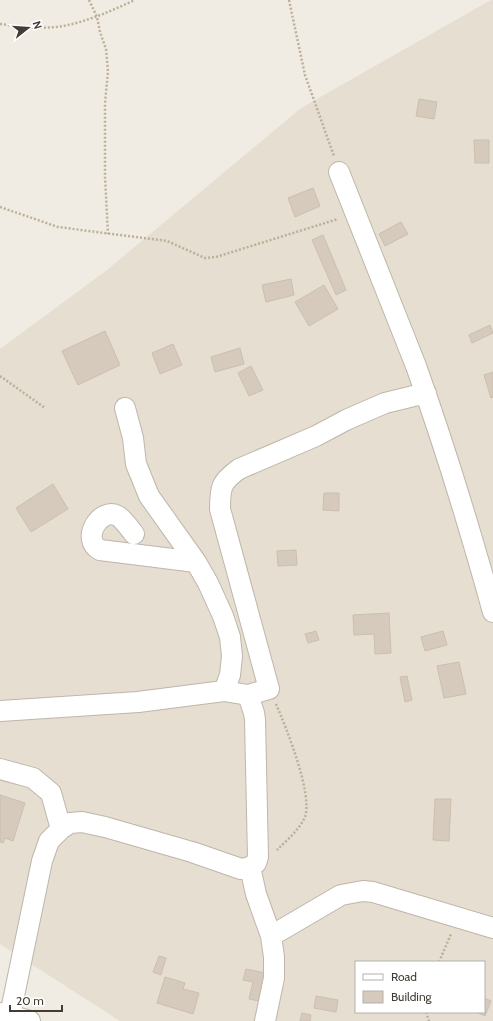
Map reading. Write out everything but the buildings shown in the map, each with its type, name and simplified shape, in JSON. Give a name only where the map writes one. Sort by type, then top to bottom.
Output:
[{"type":"street","points":[[339,172],[426,394],[453,472],[493,612]]},
{"type":"street","points":[[0,711],[138,702],[224,691],[248,696],[269,689],[220,509],[222,486],[228,477],[239,469],[316,436],[346,420],[385,403],[426,394]]},
{"type":"street","points":[[125,408],[133,438],[136,464],[149,496],[196,562],[208,583],[223,616],[230,636],[232,664],[224,691]]},
{"type":"street","points":[[134,534],[119,516],[106,515],[96,522],[91,537],[95,547],[100,550],[196,562]]},
{"type":"street","points":[[30,1021],[5,1014],[42,861],[49,841],[70,823],[82,822],[105,827],[192,852],[241,869],[250,867],[256,863],[258,857],[255,720],[248,696]]},
{"type":"street","points":[[0,769],[33,778],[52,793],[62,829]]},
{"type":"street","points":[[250,867],[256,894],[271,936],[274,957],[274,978],[265,1021]]},
{"type":"street","points":[[271,936],[341,895],[363,891],[373,892],[493,928]]},
{"type":"path","points":[[90,0],[97,17],[106,49],[108,72],[105,103],[105,177],[108,234]]},
{"type":"path","points":[[0,24],[31,28],[67,26],[97,17],[135,0]]},
{"type":"path","points":[[289,0],[305,75],[339,172]]},
{"type":"path","points":[[0,207],[58,227],[167,241],[205,258],[216,257],[356,214]]},
{"type":"path","points":[[0,376],[45,408]]},
{"type":"path","points":[[269,689],[290,738],[305,791],[307,804],[305,816],[300,827],[274,853]]},
{"type":"path","points":[[439,961],[446,943],[459,918]]},
{"type":"shaded area","points":[[493,0],[493,1021],[120,1021],[0,944],[0,349],[107,270],[301,108]]}]
